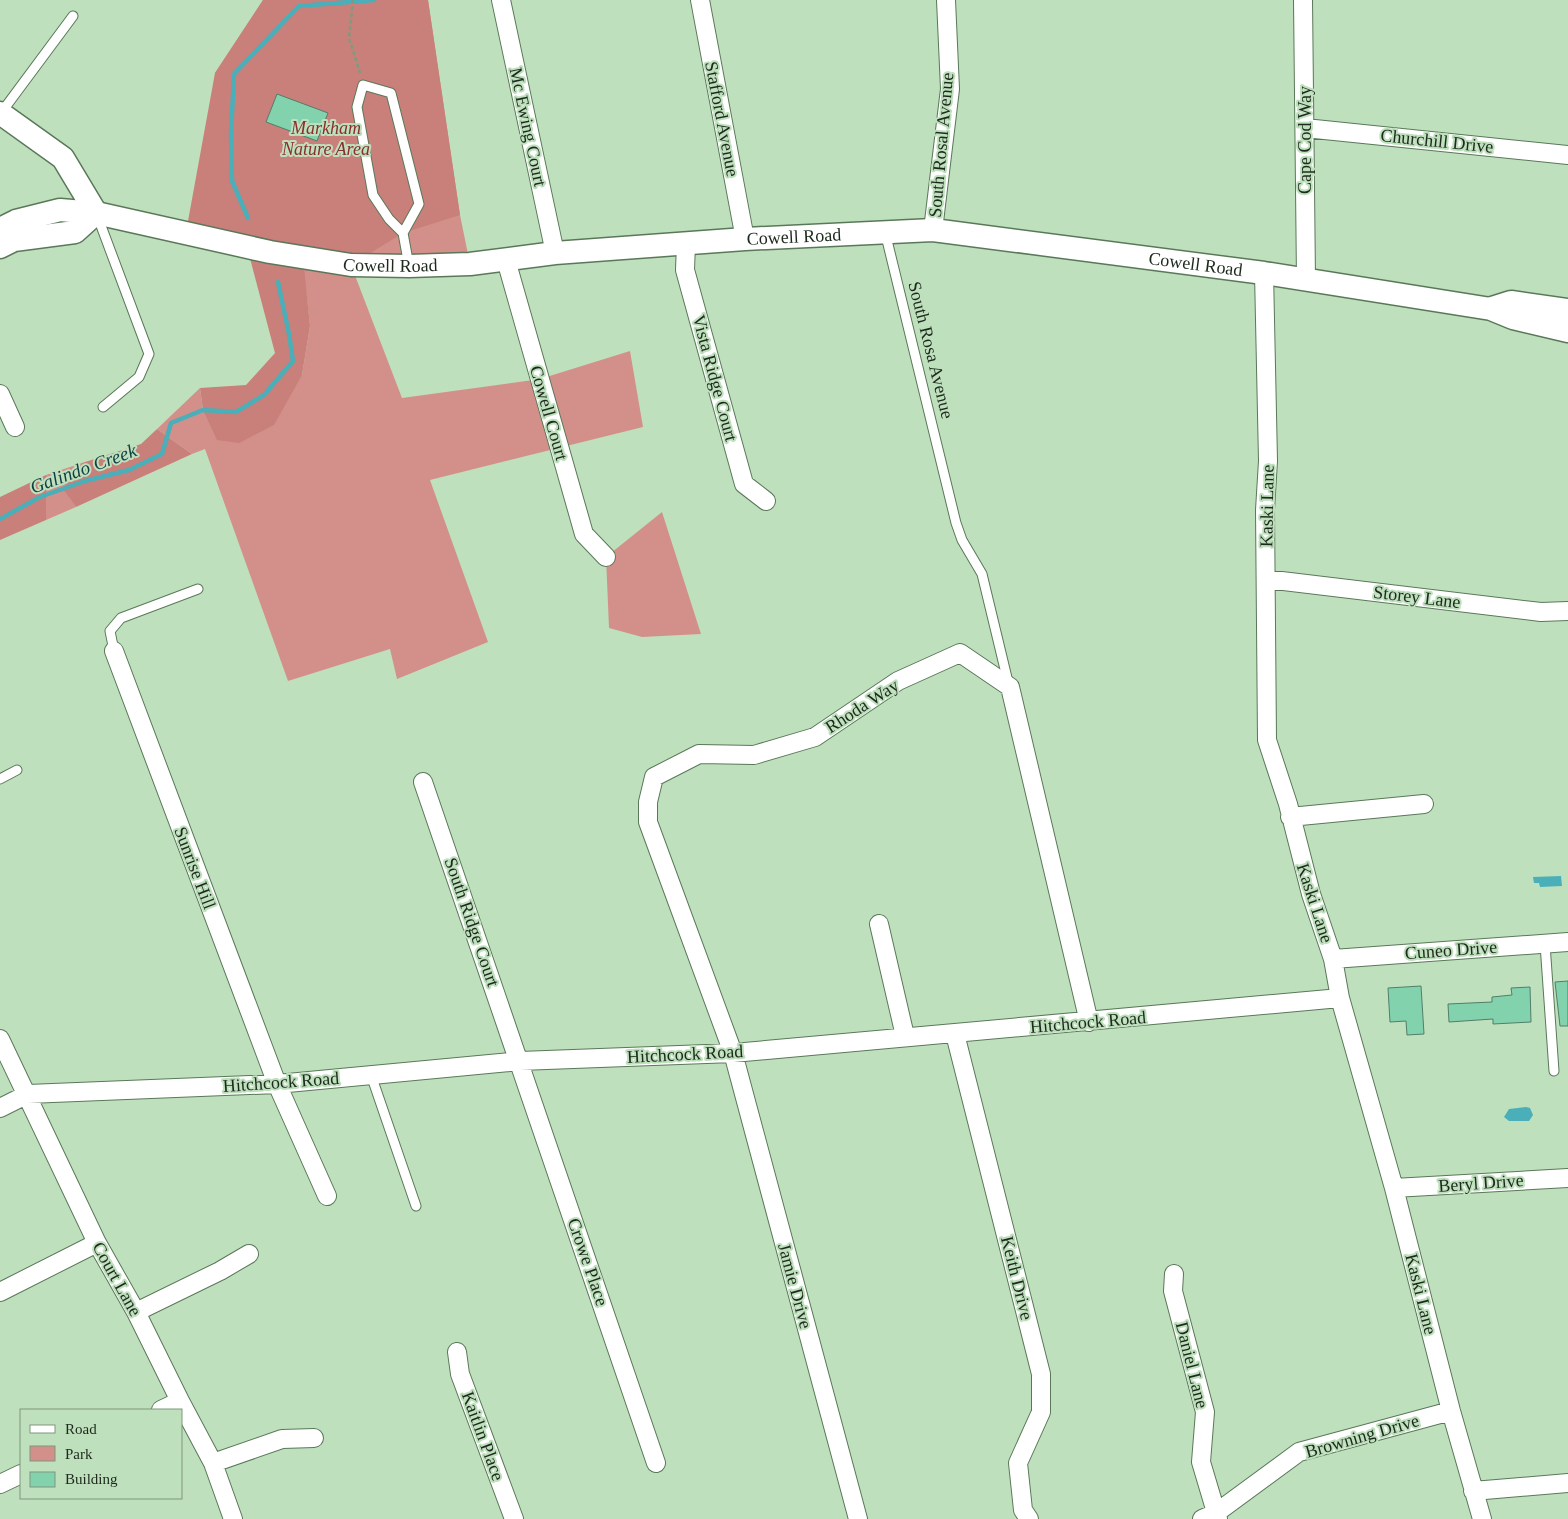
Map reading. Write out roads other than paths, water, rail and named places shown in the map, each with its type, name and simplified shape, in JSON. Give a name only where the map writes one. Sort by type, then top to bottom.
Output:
[{"type":"street","name":"Mc Ewing Court","points":[[501,0],[555,253]]},
{"type":"street","name":"Stafford Avenue","points":[[700,0],[745,239]]},
{"type":"street","name":"South Rosal Avenue","points":[[933,230],[950,89],[946,0]]},
{"type":"street","name":"Cape Cod Way","points":[[1303,0],[1306,280]]},
{"type":"street","points":[[0,113],[63,158],[96,213],[75,232],[14,240],[0,246]]},
{"type":"street","name":"Churchill Drive","points":[[1305,128],[1568,156]]},
{"type":"street","name":"Cowell Road","points":[[0,229],[16,221],[60,210],[96,213],[270,252],[351,265],[409,266],[506,260],[555,253],[745,239],[933,230],[1264,273],[1491,309],[1513,318],[1568,331]]},
{"type":"street","name":"Vista Ridge Court","points":[[686,244],[686,270],[744,484],[766,501]]},
{"type":"street","name":"Cowell Court","points":[[506,260],[584,534],[606,557]]},
{"type":"street","name":"Kaski Lane","points":[[1264,273],[1268,461],[1265,510],[1267,740],[1311,894],[1333,959],[1340,998],[1394,1188],[1451,1411],[1482,1519]]},
{"type":"street","name":"Cowell Road","points":[[1491,309],[1511,302],[1568,310]]},
{"type":"street","points":[[0,394],[15,427]]},
{"type":"street","name":"Storey Lane","points":[[1266,579],[1542,612],[1568,611]]},
{"type":"street","name":"Sunrise Hill","points":[[114,651],[276,1084],[326,1196]]},
{"type":"street","name":"Rhoda Way","points":[[733,1053],[648,822],[648,802],[654,778],[698,754],[754,755],[814,737],[898,681],[960,653],[1010,687]]},
{"type":"street","points":[[1010,687],[1088,1022]]},
{"type":"street","name":"South Ridge Court","points":[[423,782],[520,1061]]},
{"type":"street","points":[[1290,817],[1424,804]]},
{"type":"street","points":[[879,924],[905,1036]]},
{"type":"street","name":"Cuneo Drive","points":[[1333,959],[1568,942]]},
{"type":"street","name":"Hitchcock Road","points":[[28,1094],[276,1084],[520,1061],[733,1053],[1340,998]]},
{"type":"street","name":"Keith Drive","points":[[954,1034],[1041,1374],[1041,1412],[1018,1463],[1023,1510],[1029,1519]]},
{"type":"street","name":"Court Lane","points":[[0,1039],[28,1094],[97,1243],[136,1312],[180,1402],[213,1463],[233,1519]]},
{"type":"street","name":"Jamie Drive","points":[[733,1053],[858,1519]]},
{"type":"street","name":"Crowe Place","points":[[520,1061],[656,1462]]},
{"type":"street","points":[[0,1108],[28,1094]]},
{"type":"street","name":"Beryl Drive","points":[[1394,1188],[1568,1178]]},
{"type":"street","points":[[0,1292],[97,1243]]},
{"type":"street","points":[[136,1312],[220,1271],[249,1254]]},
{"type":"street","name":"Daniel Lane","points":[[1174,1274],[1173,1291],[1205,1412],[1201,1462],[1212,1517]]},
{"type":"street","name":"Kaitlin Place","points":[[457,1352],[460,1374],[514,1519]]},
{"type":"street","points":[[163,1409],[180,1402]]},
{"type":"street","name":"Browning Drive","points":[[1212,1517],[1299,1452],[1451,1411]]},
{"type":"street","points":[[213,1463],[282,1439],[314,1438]]},
{"type":"street","points":[[0,1484],[20,1474]]},
{"type":"street","points":[[1473,1491],[1568,1483]]},
{"type":"lane","points":[[0,113],[73,16]]},
{"type":"lane","points":[[403,233],[419,204],[404,140],[391,94],[363,84],[357,107],[373,195],[389,220],[403,233],[409,266]]},
{"type":"lane","points":[[96,213],[148,354],[139,377],[103,407]]},
{"type":"lane","name":"South Rosa Avenue","points":[[885,232],[959,532],[982,574],[1010,687]]},
{"type":"lane","points":[[114,651],[110,631],[121,618],[198,589]]},
{"type":"lane","points":[[0,779],[17,770]]},
{"type":"lane","points":[[1545,944],[1554,1071]]},
{"type":"lane","points":[[371,1075],[416,1206]]},
{"type":"water","points":[[1561,876],[1562,886],[1540,887],[1539,883],[1534,883],[1533,877]]},
{"type":"water","points":[[1530,1108],[1533,1115],[1529,1121],[1509,1121],[1504,1117],[1509,1109]]},
{"type":"waterway","name":"Galindo Creek","points":[[248,218],[232,181],[231,134],[234,74],[299,6],[374,0]]},
{"type":"waterway","name":"Galindo Creek","points":[[0,519],[40,497],[85,481],[129,470],[162,454],[171,423],[203,410],[236,412],[264,395],[293,361],[278,282]]},
{"type":"park label","name":"Markham Nature Area","points":[[326,138]]}]
